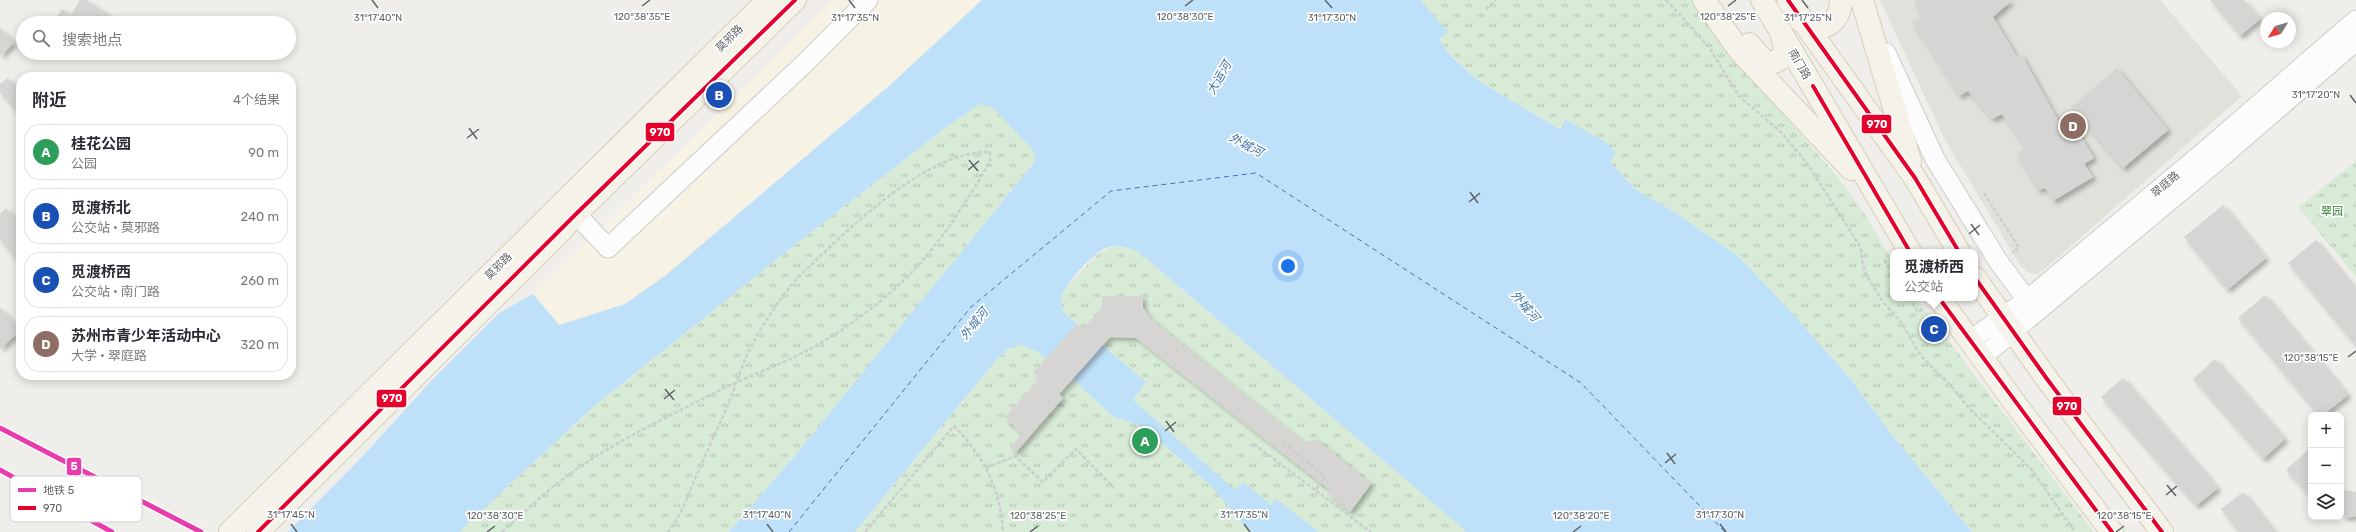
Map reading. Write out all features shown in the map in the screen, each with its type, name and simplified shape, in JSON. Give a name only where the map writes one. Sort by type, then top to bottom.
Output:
[{"type":"main road","name":"莫邪路","points":[[230,532],[753,8],[768,0]]},
{"type":"main road","name":"莫邪路","points":[[258,532],[560,232],[576,214],[795,0]]},
{"type":"main road","points":[[1704,0],[1738,50],[1876,195]]},
{"type":"main road","points":[[1721,0],[1748,44],[1763,60],[1773,62],[1783,56],[1786,48],[1781,31]]},
{"type":"main road","name":"南门路","points":[[1762,0],[1908,249]]},
{"type":"main road","points":[[1788,0],[1800,20],[1915,178],[1957,249]]},
{"type":"main road","points":[[1800,20],[1814,28],[1827,26],[1838,16],[1841,0]]},
{"type":"main road","points":[[1862,1],[1915,178]]},
{"type":"main road","points":[[1978,282],[2162,532]]},
{"type":"main road","points":[[1941,301],[1975,349],[2112,532]]},
{"type":"street","points":[[576,214],[608,248],[805,63],[868,0]]},
{"type":"street","points":[[1862,1],[1935,159],[1998,261],[2027,300]]},
{"type":"street","name":"翠庭路","points":[[2008,325],[2027,300],[2207,149],[2356,20]]},
{"type":"street","name":"翠庭路","points":[[1975,349],[2008,325],[2356,41]]},
{"type":"path","points":[[1486,9],[1496,0]]},
{"type":"path","points":[[1666,0],[1709,47],[1739,96],[1782,132],[1809,166],[1861,248],[1863,266],[1869,280],[1884,303],[1902,322],[1922,356],[1952,387],[1969,408],[2032,470],[2075,532]]},
{"type":"path","points":[[502,532],[571,473],[615,445],[737,383],[810,349],[847,326],[888,294],[909,275],[954,220],[990,162],[990,152],[979,151],[954,159],[909,181],[870,210],[796,280],[780,299],[751,347],[737,383],[684,504],[668,532]]},
{"type":"path","points":[[1984,193],[2019,248]]},
{"type":"path","points":[[1884,260],[1890,269]]},
{"type":"path","points":[[1911,301],[1918,312]]},
{"type":"path","points":[[866,532],[954,426],[975,450],[986,468],[998,500],[1003,532]]},
{"type":"path","points":[[1283,442],[1325,477],[1315,491]]},
{"type":"path","points":[[1254,444],[1371,532]]},
{"type":"path","points":[[986,468],[1015,456],[1043,482],[1076,449],[1114,488]]},
{"type":"shaded area","points":[[834,0],[982,0],[890,85],[666,275],[625,304],[559,325],[533,294]]},
{"type":"shaded area","points":[[1880,0],[2160,0],[2242,96],[2046,268],[2037,274],[2027,272],[2020,265],[1945,140]]},
{"type":"green space","points":[[1420,0],[1703,0],[1750,74],[1839,179],[1866,216],[1890,257],[1890,301],[1918,301],[2094,532],[1972,532],[1896,440],[1848,376],[1792,313],[1739,257],[1673,211],[1636,190],[1610,162],[1616,153],[1607,143],[1566,120],[1562,130],[1477,80],[1451,55],[1439,39],[1447,32]]},
{"type":"green space","points":[[980,104],[993,108],[1032,149],[1035,155],[1034,163],[793,458],[729,532],[459,532],[593,407],[654,355],[949,125]]},
{"type":"green space","name":"翠园","points":[[2356,161],[2356,277],[2298,207]]},
{"type":"green space","points":[[1114,246],[1130,248],[1141,254],[1467,532],[855,532],[996,360],[1099,253]]},
{"type":"water","points":[[982,0],[1420,0],[1448,32],[1439,39],[1451,56],[1477,80],[1561,130],[1565,119],[1607,143],[1616,153],[1610,162],[1636,190],[1673,211],[1739,257],[1792,313],[1848,376],[1896,440],[1972,532],[1467,532],[1141,254],[1129,248],[1117,246],[1108,247],[1096,255],[1073,278],[1063,293],[1061,299],[1061,305],[1065,314],[1146,382],[1133,400],[1235,490],[1243,482],[1271,505],[1276,499],[1319,532],[1250,532],[1212,487],[1144,427],[1114,417],[1075,381],[1036,351],[1020,344],[1009,348],[996,360],[855,532],[729,532],[793,458],[1034,163],[1035,155],[1032,149],[993,108],[980,104],[949,125],[792,247],[593,407],[459,532],[288,532],[363,456],[433,379],[499,313],[533,294],[559,325],[625,304],[666,275],[890,85]]},
{"type":"building","points":[[80,0],[86,0],[111,16],[58,16],[62,9],[71,15]]},
{"type":"building","points":[[1914,0],[2012,0],[1993,17],[2017,57],[2021,54],[2060,124],[2070,118],[2094,158],[2084,164],[2093,177],[2053,201],[2045,188],[2038,190],[2016,154],[2025,148],[2002,114],[1992,119],[1968,91],[1959,96],[1912,22],[1921,18]]},
{"type":"building","points":[[2210,0],[2244,0],[2260,19],[2240,36]]},
{"type":"building","points":[[0,27],[14,43],[0,56]]},
{"type":"building","points":[[2117,68],[2168,130],[2123,168],[2071,107]]},
{"type":"building","points":[[8,78],[14,85],[16,84],[16,111],[0,92],[0,84]]},
{"type":"building","points":[[2223,205],[2266,258],[2227,290],[2184,237]]},
{"type":"building","points":[[6,208],[16,219],[16,258],[0,240],[0,214]]},
{"type":"building","points":[[2316,240],[2356,290],[2356,346],[2288,263]]},
{"type":"building","points":[[2265,295],[2348,395],[2327,412],[2316,412],[2238,318]]},
{"type":"building","points":[[1102,296],[1143,296],[1143,308],[1151,319],[1304,443],[1316,439],[1371,484],[1350,512],[1328,494],[1331,491],[1136,338],[1110,337],[1059,394],[1063,398],[1016,452],[1010,448],[1022,434],[1005,417],[1039,379],[1034,372],[1077,324],[1082,329],[1102,308]]},
{"type":"building","points":[[0,307],[16,325],[16,335],[0,349]]},
{"type":"building","points":[[2215,359],[2285,439],[2263,459],[2193,379]]},
{"type":"building","points":[[2123,378],[2218,488],[2196,506],[2101,397]]},
{"type":"building","points":[[2308,450],[2308,495],[2286,470]]},
{"type":"building","points":[[2344,490],[2356,492],[2356,516],[2346,518],[2344,516]]},
{"type":"building","points":[[2243,492],[2275,532],[2238,532],[2221,509]]},
{"type":"ferry route","points":[[789,532],[971,307],[1111,191],[1256,173],[1581,383],[1725,532]]},
{"type":"metro line","name":"5","points":[[0,428],[93,476]]},
{"type":"metro line","name":"5","points":[[0,470],[11,476]]},
{"type":"metro line","name":"5","points":[[142,501],[201,532]]},
{"type":"metro line","name":"5","points":[[94,522],[112,532]]},
{"type":"transit line","name":"970","points":[[258,532],[576,214],[795,0]]},
{"type":"transit line","name":"970","points":[[1788,0],[1915,178],[1957,249]]},
{"type":"transit line","name":"970","points":[[1813,86],[1908,249]]},
{"type":"transit line","name":"970","points":[[1978,282],[2047,379],[2162,532]]},
{"type":"transit line","name":"970","points":[[1941,301],[2112,532]]},
{"type":"place","name":"觅渡桥北","points":[[719,95]]},
{"type":"place","name":"苏州市青少年活动中心","points":[[2073,126]]},
{"type":"place","name":"觅渡桥西","points":[[1934,329]]},
{"type":"place","name":"桂花公园","points":[[1145,441]]},
{"type":"water label","name":"大运河","points":[[1219,78]]},
{"type":"water label","name":"外城河","points":[[1246,145]]},
{"type":"water label","name":"外城河","points":[[1525,306]]},
{"type":"water label","name":"外城河","points":[[974,324]]}]
